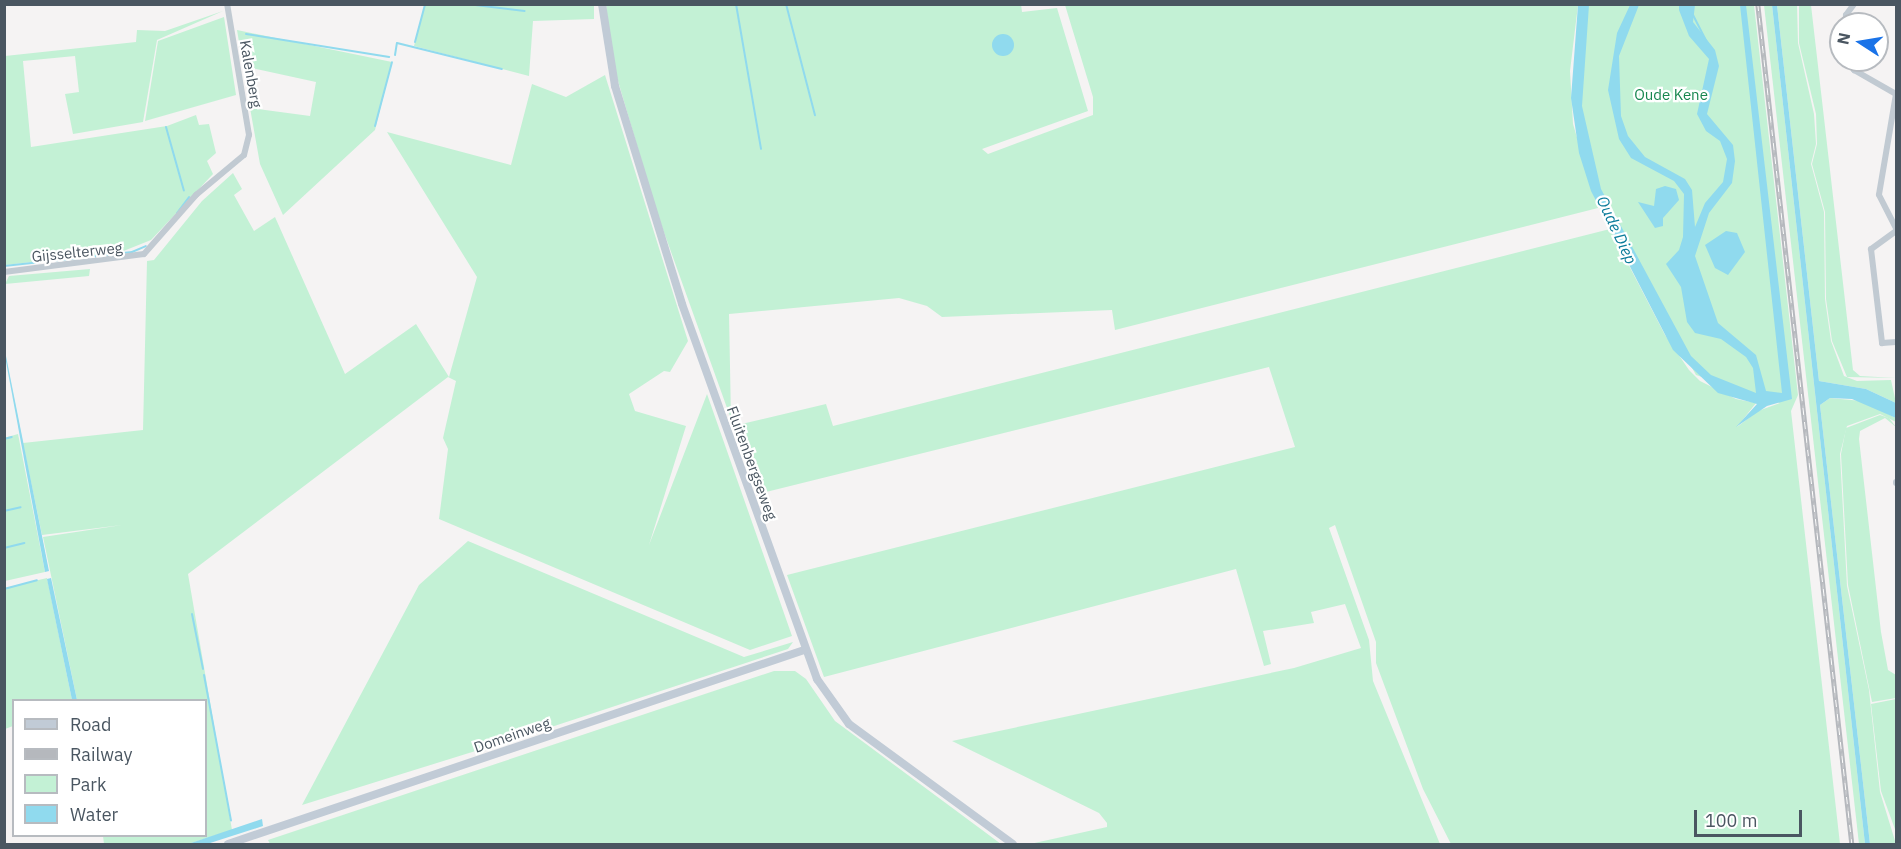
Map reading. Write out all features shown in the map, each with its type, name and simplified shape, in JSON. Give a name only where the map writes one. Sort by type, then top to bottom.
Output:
[{"type":"street","name":"Kalenberg","points":[[227,4],[248,147]]},
{"type":"street","name":"Fluitenbergseweg","points":[[602,4],[615,86],[682,304],[804,650],[824,694],[849,724],[1013,844]]},
{"type":"street","points":[[1858,72],[1896,94],[1879,195],[1896,230],[1871,249],[1882,343],[1896,342]]},
{"type":"street","name":"Gijsselterweg","points":[[4,272],[144,254],[196,195],[248,147]]},
{"type":"street","name":"Domeinweg","points":[[228,844],[804,650]]},
{"type":"green space","points":[[425,4],[594,5],[594,19],[533,21],[529,76],[414,46]]},
{"type":"green space","points":[[1021,4],[1022,12],[1057,8],[1088,111],[982,149],[988,154],[1093,115],[1093,97],[1065,5],[1578,5],[1570,71],[1573,124],[1598,208],[1115,330],[1112,310],[942,317],[927,306],[899,298],[729,314],[731,419],[656,210],[613,64],[606,5]]},
{"type":"green space","name":"Oude Kene","points":[[1587,5],[1754,5],[1798,395],[1791,411],[1840,844],[1451,844],[1423,789],[1376,663],[1376,642],[1335,525],[1329,528],[1369,640],[1373,681],[1440,844],[1030,844],[1107,827],[1107,823],[1099,813],[952,741],[1294,668],[1361,648],[1345,604],[1311,612],[1314,623],[1263,631],[1271,664],[1264,666],[1236,569],[824,677],[787,575],[1295,447],[1269,367],[758,494],[733,426],[826,404],[833,426],[1610,229],[1665,335],[1689,370],[1700,381],[1736,399],[1756,403],[1737,427],[1758,411],[1780,403],[1696,375],[1596,196],[1578,84]]},
{"type":"green space","points":[[1764,5],[1772,5],[1865,844],[1859,844]]},
{"type":"green space","points":[[1777,5],[1797,5],[1798,43],[1814,114],[1816,144],[1811,164],[1824,212],[1825,299],[1831,341],[1844,376],[1857,381],[1891,380],[1896,403],[1866,389],[1819,381]]},
{"type":"green space","points":[[1799,5],[1811,5],[1853,370],[1860,376],[1896,378],[1847,377],[1832,341],[1826,299],[1825,212],[1812,164],[1817,144],[1816,114],[1799,43]]},
{"type":"green space","points":[[223,11],[157,40],[143,122],[73,134],[65,94],[79,92],[75,56],[23,61],[31,147],[167,126],[196,115],[199,125],[209,124],[216,153],[207,161],[213,174],[151,240],[121,252],[5,265],[5,56],[136,42],[137,30],[165,31]]},
{"type":"green space","points":[[224,17],[236,95],[145,121],[158,41]]},
{"type":"green space","points":[[237,30],[392,62],[375,130],[283,215],[260,164],[250,108],[310,116],[316,82],[243,66]]},
{"type":"green space","points":[[605,75],[688,341],[670,372],[664,371],[629,394],[635,411],[686,426],[649,545],[707,394],[792,636],[750,650],[439,519],[448,449],[443,438],[456,381],[448,377],[188,574],[232,830],[188,844],[104,844],[103,837],[207,837],[207,699],[77,699],[43,537],[122,525],[42,535],[23,443],[143,430],[147,261],[154,260],[202,201],[233,173],[242,189],[234,195],[254,231],[275,217],[345,374],[416,324],[449,377],[477,277],[387,132],[511,165],[532,84],[566,97]]},
{"type":"green space","points":[[90,269],[89,276],[5,284],[9,276]]},
{"type":"green space","points":[[1830,398],[1862,401],[1896,418],[1896,422],[1880,414],[1847,426],[1840,454],[1847,586],[1869,690],[1880,792],[1896,844],[1870,844],[1820,405]]},
{"type":"green space","points":[[1880,415],[1889,418],[1896,427],[1885,418],[1860,431],[1859,439],[1881,632],[1888,670],[1896,675],[1896,698],[1872,702],[1848,585],[1841,454],[1846,428]]},
{"type":"green space","points":[[18,434],[45,572],[5,581],[4,438]]},
{"type":"green space","points":[[468,541],[744,657],[793,642],[788,649],[530,734],[302,805],[419,585]]},
{"type":"green space","points":[[47,578],[72,699],[12,699],[12,726],[5,729],[5,588]]},
{"type":"green space","points":[[774,671],[795,671],[806,679],[835,721],[1001,844],[270,844],[268,840]]},
{"type":"green space","points":[[1896,699],[1896,832],[1881,791],[1871,704]]},
{"type":"water","points":[[1578,5],[1589,5],[1582,106],[1601,189],[1691,356],[1711,375],[1756,393],[1753,368],[1746,357],[1721,339],[1695,333],[1687,322],[1681,287],[1666,264],[1679,250],[1683,237],[1684,194],[1674,181],[1631,158],[1619,139],[1608,90],[1617,33],[1630,5],[1639,5],[1619,56],[1621,116],[1628,136],[1645,157],[1685,179],[1692,190],[1695,227],[1705,203],[1723,182],[1727,159],[1720,141],[1706,131],[1697,114],[1709,59],[1689,36],[1679,10],[1679,5],[1695,5],[1693,22],[1715,50],[1719,66],[1707,114],[1733,145],[1735,161],[1732,183],[1709,213],[1695,256],[1718,323],[1756,355],[1766,391],[1782,393],[1740,5],[1746,5],[1792,399],[1767,406],[1736,427],[1757,404],[1718,393],[1673,350],[1591,191],[1579,153],[1571,98]]},
{"type":"water","points":[[1772,5],[1777,5],[1819,381],[1866,389],[1896,403],[1896,418],[1852,399],[1830,398],[1820,405],[1870,844],[1865,844]]},
{"type":"water","points":[[999,34],[1007,34],[1014,41],[1014,49],[1007,56],[999,56],[992,49],[992,41]]},
{"type":"water","points":[[1665,186],[1676,189],[1679,200],[1663,218],[1663,226],[1655,228],[1638,202],[1654,206],[1656,189]]},
{"type":"water","points":[[1726,231],[1737,233],[1745,252],[1728,275],[1715,268],[1705,245]]},
{"type":"water","points":[[4,351],[49,571],[45,572]]},
{"type":"water","points":[[51,578],[77,699],[72,699],[47,579]]},
{"type":"water","points":[[262,819],[263,826],[207,844],[188,844]]},
{"type":"waterway","points":[[415,42],[425,4]]},
{"type":"waterway","points":[[467,4],[525,11]]},
{"type":"waterway","points":[[736,4],[761,149]]},
{"type":"waterway","points":[[786,4],[815,115]]},
{"type":"waterway","name":"Oude Diep","points":[[1692,13],[1707,43]]},
{"type":"waterway","points":[[246,34],[389,57]]},
{"type":"waterway","points":[[395,55],[397,43],[502,69]]},
{"type":"waterway","points":[[375,126],[392,62]]},
{"type":"waterway","points":[[166,127],[184,191]]},
{"type":"waterway","points":[[177,213],[189,197]]},
{"type":"waterway","points":[[4,266],[132,252],[146,246]]},
{"type":"waterway","points":[[4,439],[12,437]]},
{"type":"waterway","points":[[4,511],[21,507]]},
{"type":"waterway","points":[[4,548],[24,543]]},
{"type":"waterway","points":[[4,589],[37,580]]},
{"type":"waterway","points":[[192,614],[203,669]]},
{"type":"waterway","points":[[204,675],[231,821]]},
{"type":"railway","points":[[1758,4],[1852,844]]}]
